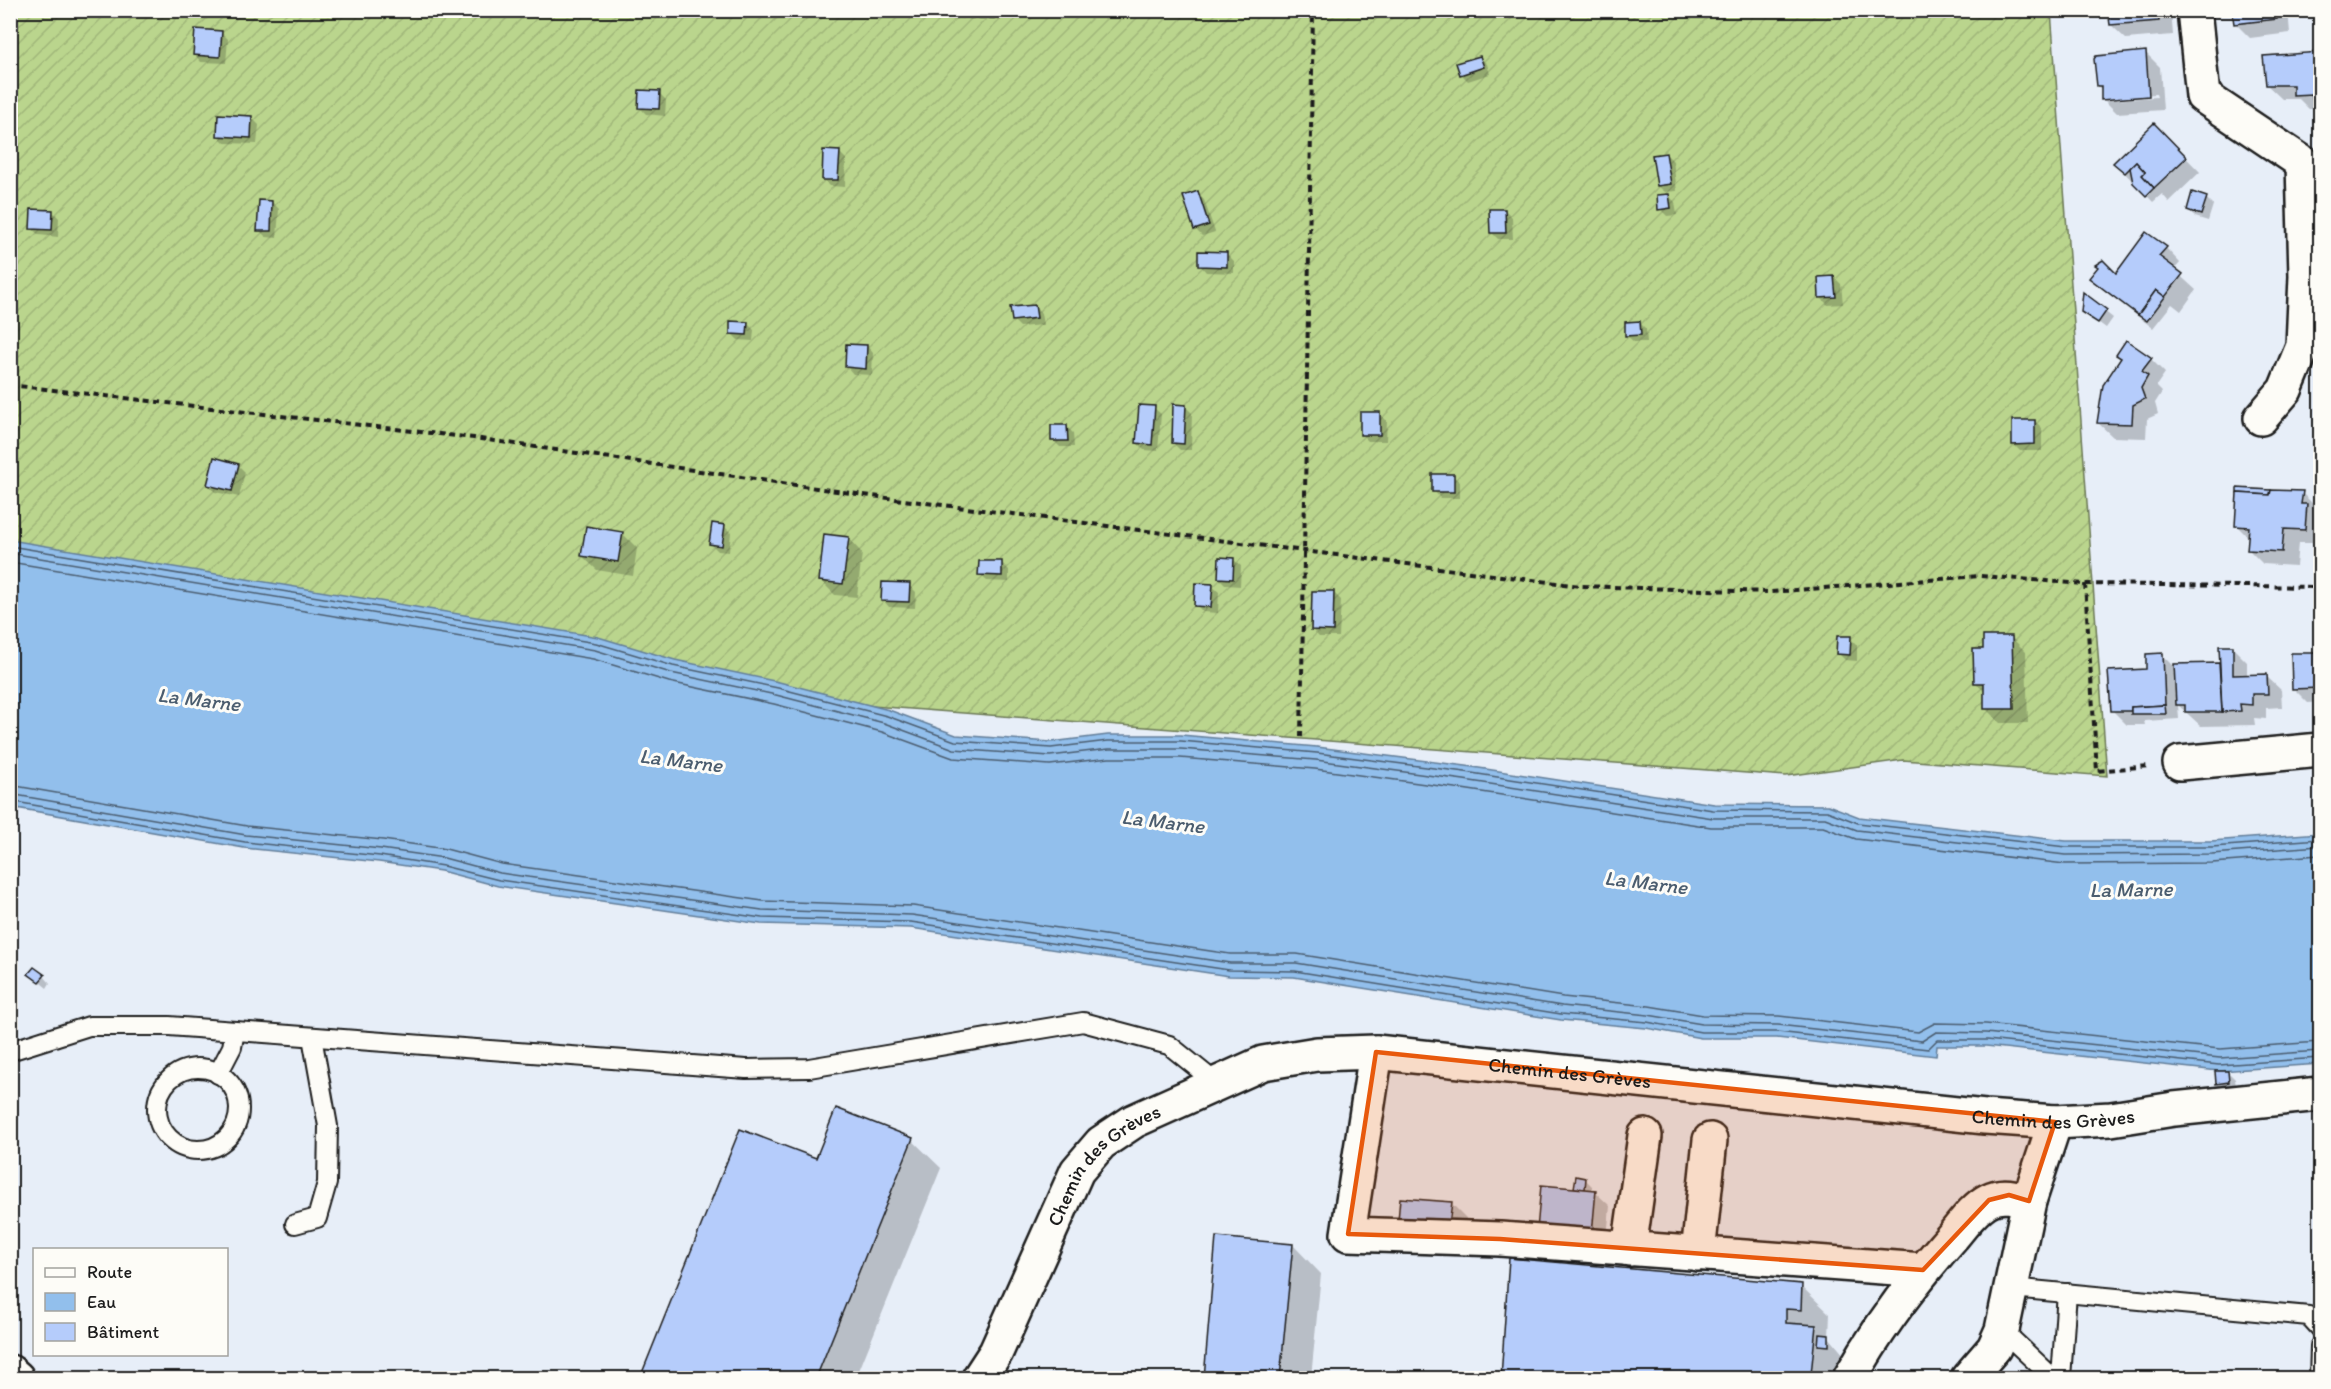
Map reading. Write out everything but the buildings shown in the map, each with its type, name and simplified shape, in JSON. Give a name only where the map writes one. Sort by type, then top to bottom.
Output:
[{"type":"street","points":[[2194,10],[2203,96],[2312,163],[2303,346],[2284,390],[2261,418]]},
{"type":"street","points":[[2180,763],[2320,750]]},
{"type":"street","points":[[1376,1052],[1348,1234],[1500,1239],[1923,1270]]},
{"type":"street","name":"Chemin des Grèves","points":[[980,1378],[996,1352],[1077,1171],[1101,1143],[1134,1121],[1263,1063],[1317,1054],[1376,1052],[1984,1117],[2055,1122],[2112,1119],[2174,1109],[2320,1094]]},
{"type":"street","points":[[1968,1378],[1994,1348],[2002,1330],[2029,1201],[2055,1122]]},
{"type":"street","points":[[1629,1249],[1645,1136]]},
{"type":"street","points":[[1698,1254],[1710,1140]]},
{"type":"street","points":[[1850,1378],[1867,1348],[1923,1270],[1968,1219],[1989,1200],[2008,1195],[2029,1201]]},
{"type":"street","points":[[10,1372],[17,1378]]},
{"type":"lane","points":[[10,1051],[89,1026],[169,1026],[756,1069],[809,1068],[1083,1022],[1169,1045],[1216,1083]]},
{"type":"lane","points":[[218,1074],[232,1047],[235,1031]]},
{"type":"lane","points":[[295,1224],[316,1218],[327,1183],[328,1126],[312,1037]]},
{"type":"lane","points":[[196,1067],[211,1069],[218,1074],[228,1080],[235,1089],[240,1102],[239,1117],[232,1133],[222,1143],[209,1149],[196,1151],[183,1148],[170,1140],[161,1129],[157,1109],[159,1095],[166,1083],[177,1073],[196,1067]]},
{"type":"lane","points":[[2012,1288],[2309,1316],[2320,1328]]},
{"type":"lane","points":[[2061,1378],[2067,1293]]},
{"type":"lane","points":[[2002,1330],[2053,1378]]},
{"type":"lane","points":[[2319,1378],[2320,1347]]},
{"type":"path","points":[[695,10],[999,18],[1010,10]]},
{"type":"path","points":[[1301,737],[1313,10]]},
{"type":"path","points":[[10,385],[474,438],[864,495],[1580,586],[1770,592],[1980,576],[2085,584],[2320,587]]},
{"type":"path","points":[[2085,584],[2097,771],[2180,763]]},
{"type":"highlighted area","points":[[1376,1052],[2055,1122],[2029,1201],[2009,1195],[1989,1200],[1923,1270],[1500,1239],[1348,1234]]},
{"type":"green space","points":[[10,11],[2051,11],[2107,776],[1903,760],[1786,776],[781,699],[11,562]]},
{"type":"water","name":"La Marne","points":[[10,540],[598,637],[675,660],[779,682],[889,710],[956,735],[1051,742],[1108,735],[1181,735],[1317,747],[1466,766],[1714,804],[1828,805],[1859,817],[2066,841],[2211,841],[2320,833],[2320,1064],[2219,1071],[1986,1046],[1937,1046],[1936,1056],[1777,1038],[1701,1038],[1646,1028],[1561,1020],[1294,977],[1229,976],[911,928],[761,924],[498,886],[441,871],[244,848],[11,807]]}]
